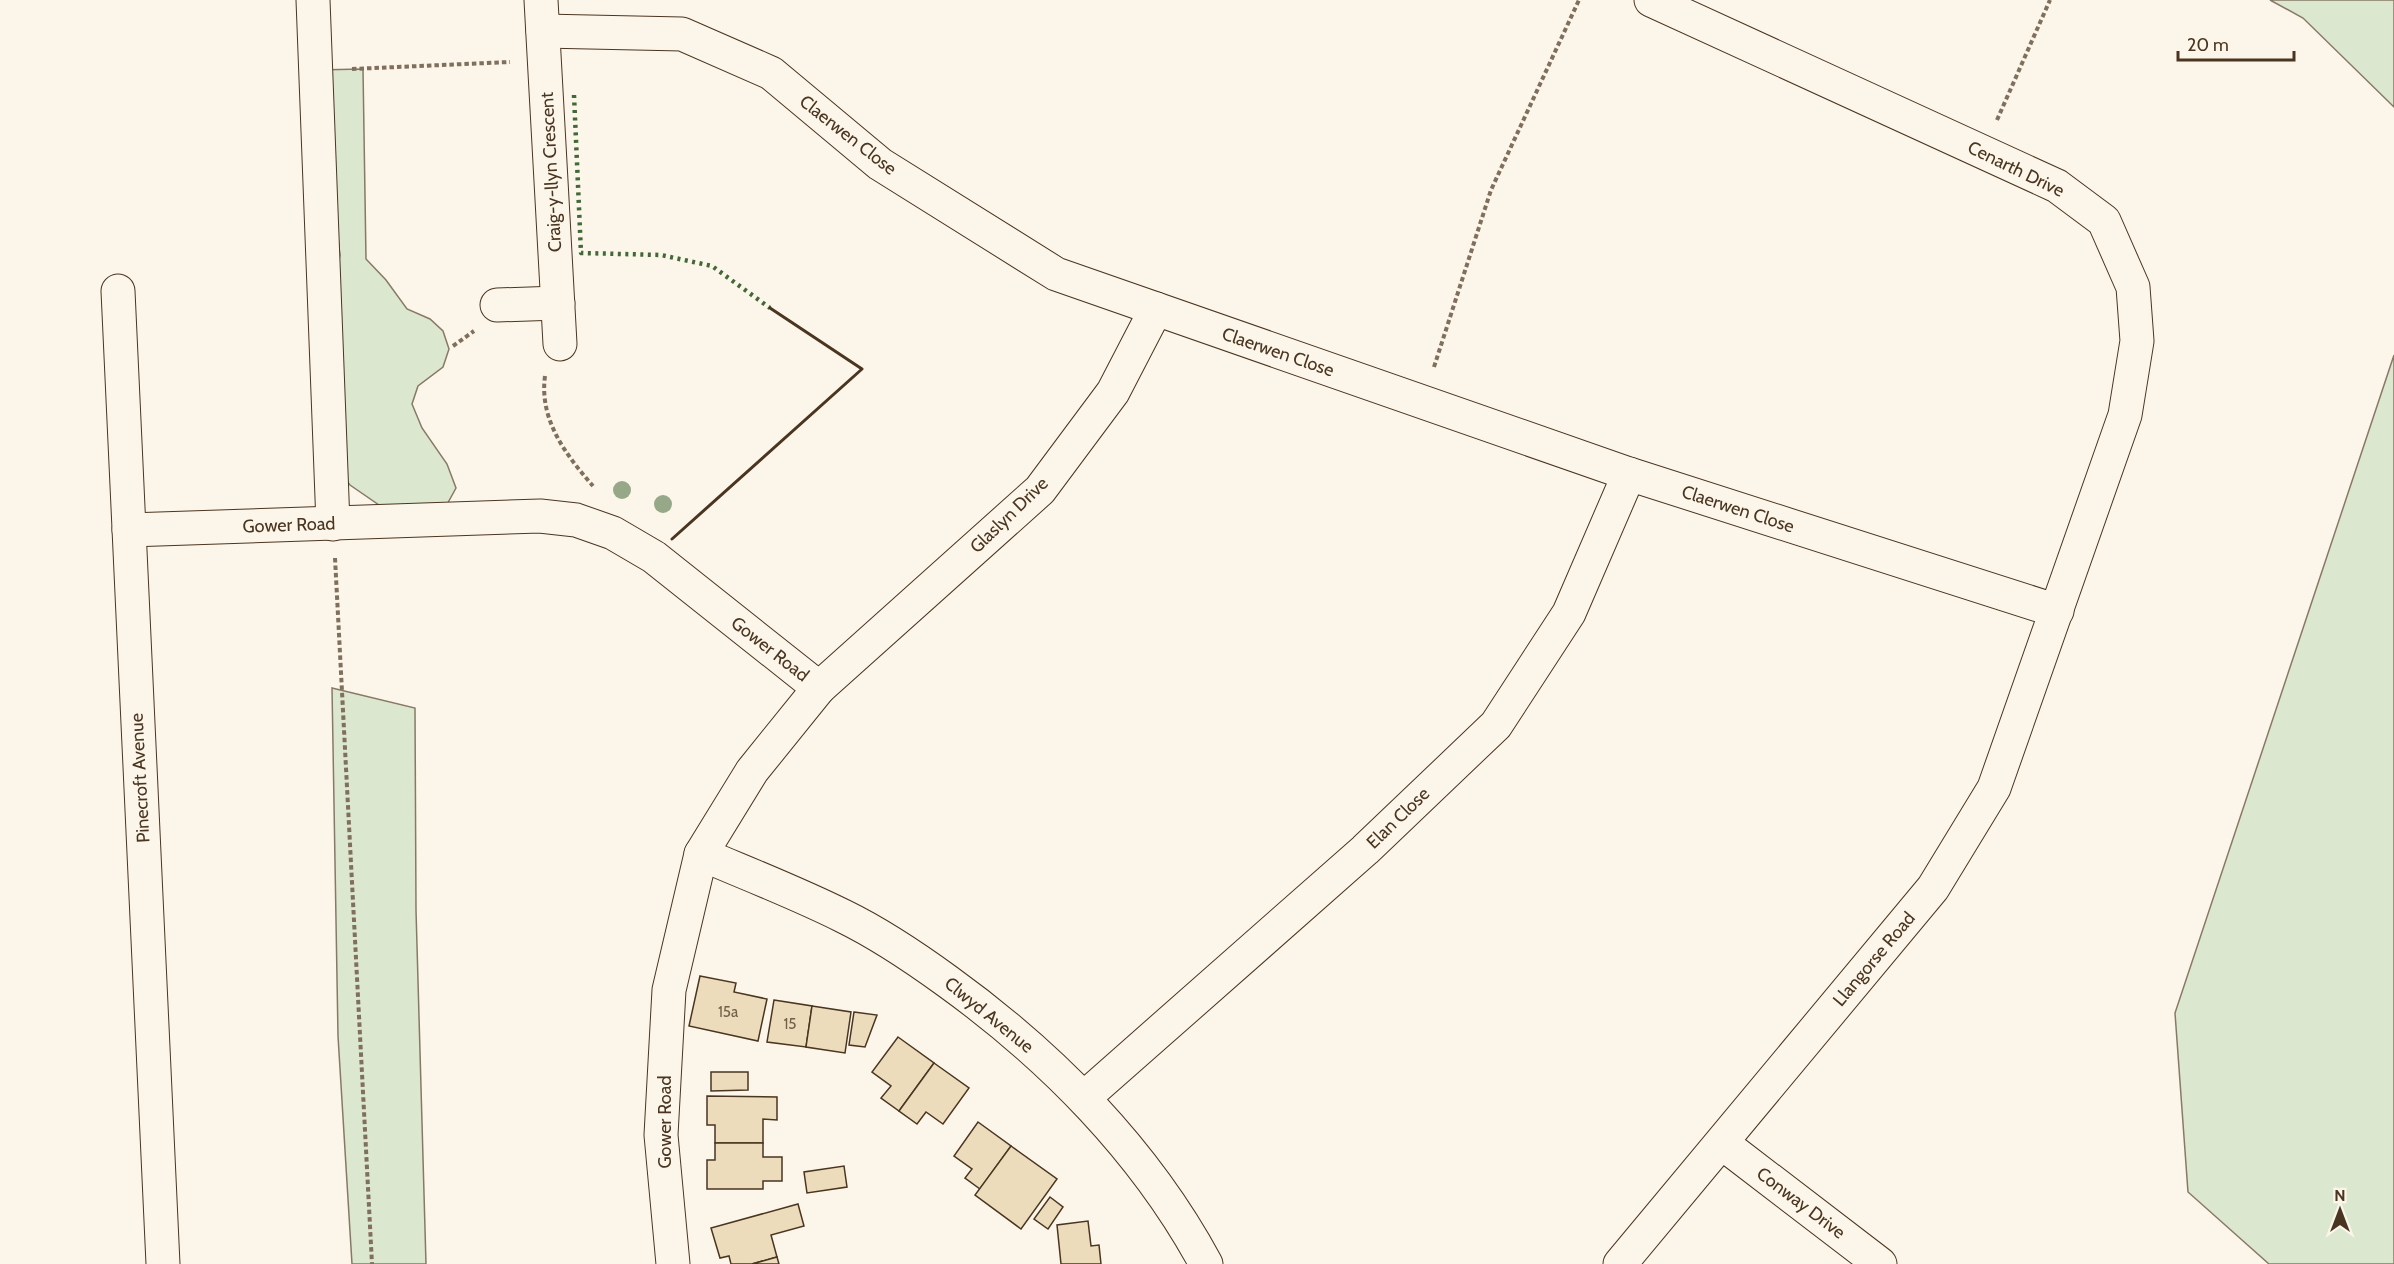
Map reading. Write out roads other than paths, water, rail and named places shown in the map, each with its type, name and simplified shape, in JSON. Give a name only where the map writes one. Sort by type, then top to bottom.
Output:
[{"type":"street","points":[[313,0],[333,524]]},
{"type":"street","name":"Cenarth Drive","points":[[1651,0],[2057,186],[2104,221],[2133,287],[2136,341],[2125,415],[2057,611]]},
{"type":"street","name":"Craig-y-llyn Crescent","points":[[543,31],[560,344]]},
{"type":"street","name":"Claerwen Close","points":[[543,31],[682,34],[771,73],[880,164],[1056,274],[1629,474],[2057,611]]},
{"type":"street","name":"Pinecroft Avenue","points":[[118,291],[163,1264]]},
{"type":"street","points":[[497,305],[558,303]]},
{"type":"street","name":"Glaslyn Drive","points":[[819,688],[1040,490],[1113,392],[1156,309]]},
{"type":"street","name":"Elan Close","points":[[1084,1097],[1365,850],[1496,725],[1569,613],[1629,474]]},
{"type":"street","name":"Gower Road","points":[[129,530],[540,516],[576,520],[613,533],[654,557],[819,688],[752,771],[701,854],[669,990],[661,1135],[673,1264]]},
{"type":"street","name":"Llangorse Road","points":[[1620,1264],[1933,888],[1994,788],[2057,611]]},
{"type":"street","name":"Clwyd Avenue","points":[[701,854],[844,916],[908,953],[997,1017],[1084,1097],[1136,1160],[1190,1233],[1206,1264]]},
{"type":"street","name":"Conway Drive","points":[[1722,1143],[1880,1264]]}]
